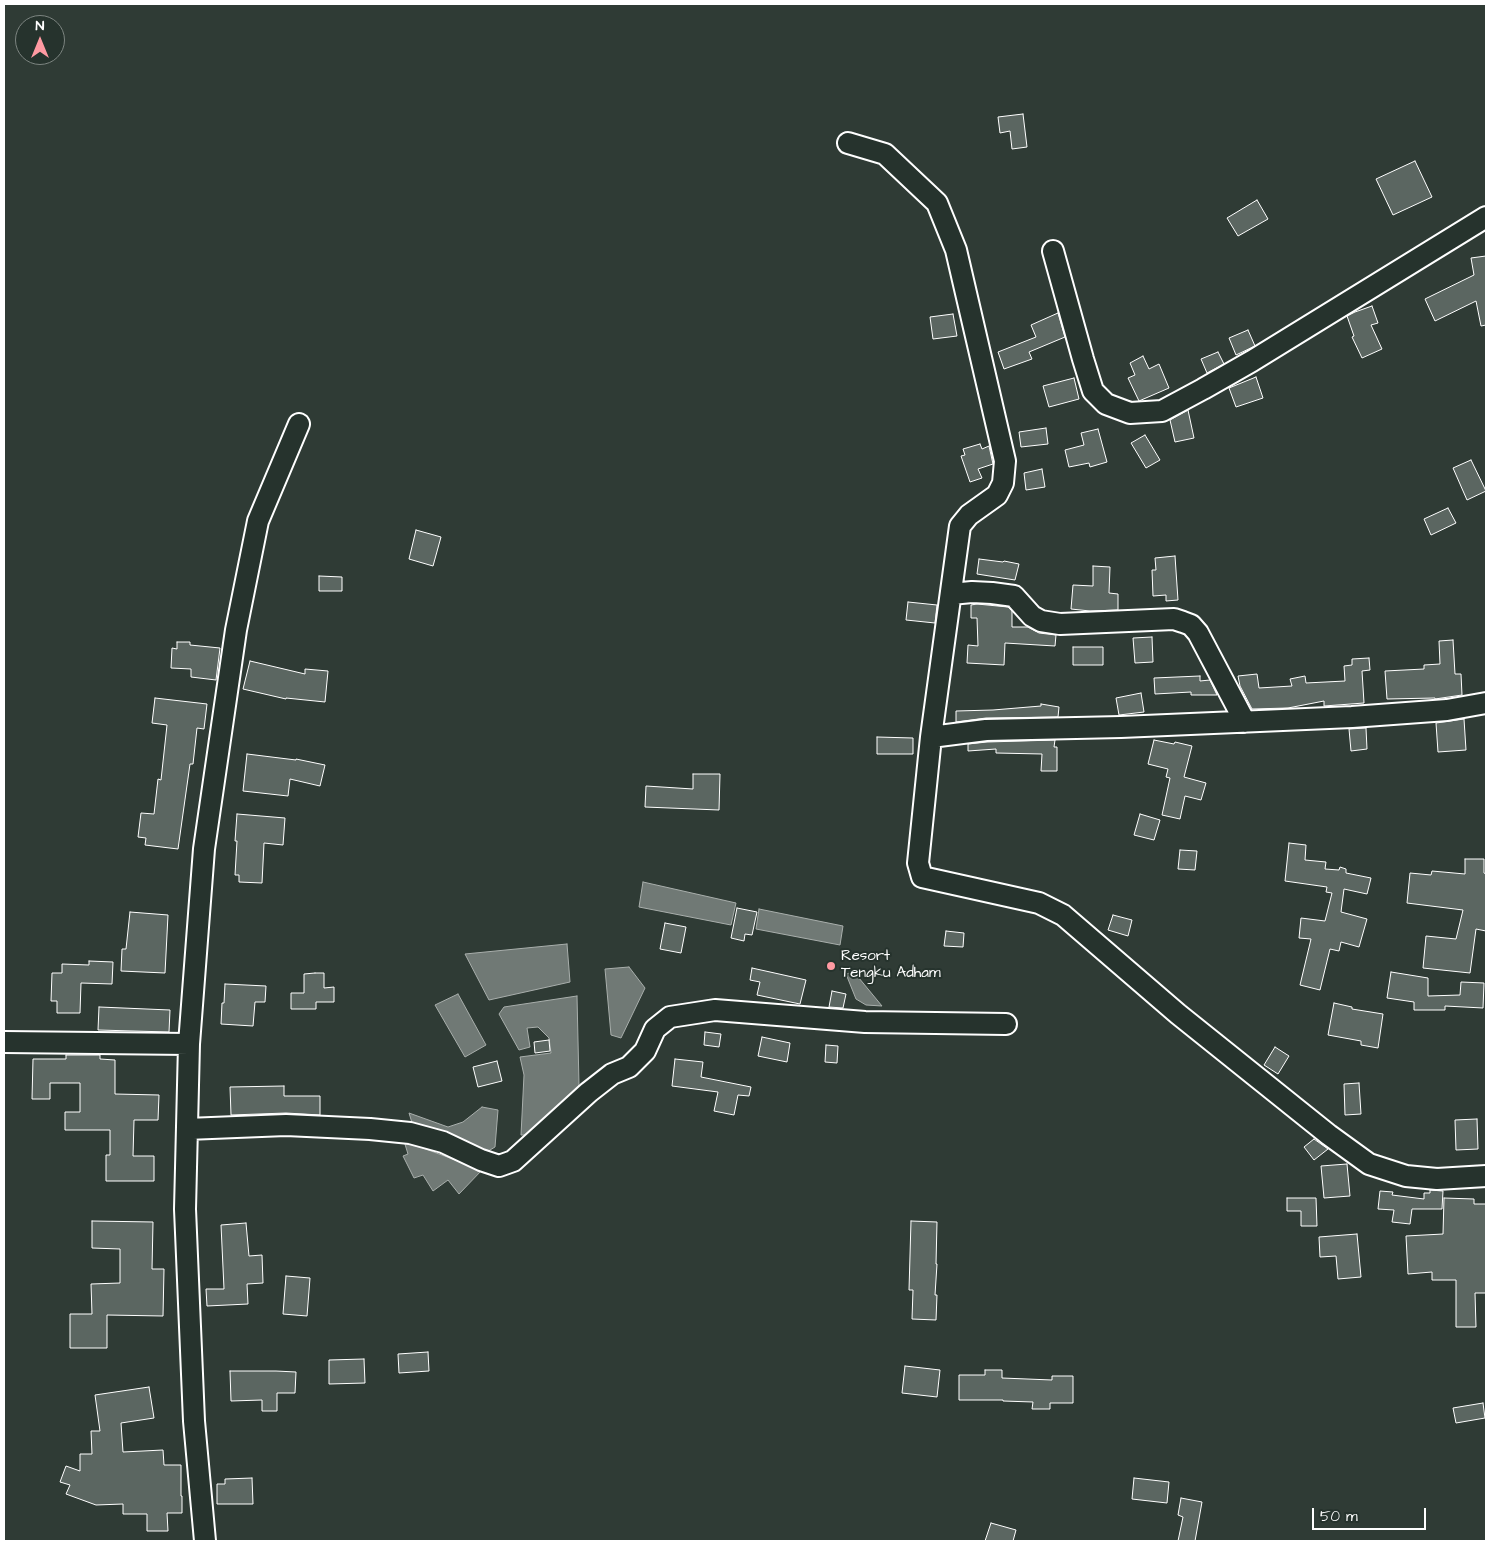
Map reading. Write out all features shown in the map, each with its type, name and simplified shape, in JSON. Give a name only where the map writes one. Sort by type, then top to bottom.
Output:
[{"type":"street","points":[[848,143],[885,154],[937,203],[956,250],[1005,461],[1003,482],[997,495],[969,514],[960,526],[931,737],[918,863],[922,877],[1039,903],[1063,915],[1178,1014],[1329,1135],[1369,1164],[1406,1176],[1437,1180],[1486,1176]]},
{"type":"street","points":[[1053,251],[1093,391],[1106,404],[1130,413],[1162,411],[1252,361],[1486,217]]},
{"type":"street","points":[[205,1541],[194,1421],[186,1229],[189,1044],[204,849],[236,630],[258,521],[299,424]]},
{"type":"street","points":[[951,594],[972,592],[1014,596],[1032,616],[1041,621],[1060,624],[1174,619],[1191,625],[1198,633],[1245,722]]},
{"type":"street","points":[[931,737],[986,730],[1120,727],[1352,717],[1447,710],[1486,703]]},
{"type":"street","points":[[187,1129],[286,1125],[410,1133],[443,1142],[481,1160],[499,1166],[513,1161],[612,1074],[629,1067],[645,1051],[655,1029],[670,1017],[715,1010],[865,1022],[1006,1024]]},
{"type":"street","points":[[4,1042],[189,1044]]},
{"type":"shaded area","points":[[643,882],[736,903],[731,925],[639,907]]},
{"type":"shaded area","points":[[759,909],[843,926],[840,945],[756,929]]},
{"type":"shaded area","points":[[567,944],[570,982],[489,1000],[465,954]]},
{"type":"shaded area","points":[[629,967],[645,988],[621,1038],[611,1035],[605,969]]},
{"type":"shaded area","points":[[854,972],[882,1006],[866,1005],[856,999],[846,974]]},
{"type":"shaded area","points":[[458,994],[486,1045],[465,1057],[435,1005]]},
{"type":"shaded area","points":[[577,996],[579,1085],[527,1135],[521,1135],[524,1075],[520,1057],[551,1053],[549,1038],[538,1027],[527,1028],[530,1047],[519,1050],[499,1014],[504,1007]]},
{"type":"shaded area","points":[[482,1107],[498,1110],[495,1147],[485,1153],[413,1126],[409,1113],[448,1127],[463,1122]]},
{"type":"shaded area","points":[[404,1141],[482,1170],[459,1194],[448,1180],[433,1191],[423,1175],[414,1178],[403,1156],[408,1154]]},
{"type":"building","points":[[1023,114],[1027,147],[1012,149],[1010,131],[1000,133],[998,117]]},
{"type":"building","points":[[1415,161],[1432,197],[1393,215],[1376,179]]},
{"type":"building","points":[[1257,200],[1268,219],[1238,236],[1227,218]]},
{"type":"building","points":[[1486,256],[1486,325],[1481,326],[1476,301],[1435,321],[1425,299],[1474,275],[1471,258]]},
{"type":"building","points":[[1372,306],[1378,323],[1371,325],[1382,349],[1362,358],[1352,337],[1354,336],[1347,316]]},
{"type":"building","points":[[1058,313],[1065,337],[1029,352],[1032,359],[1004,369],[998,352],[1036,337],[1031,325]]},
{"type":"building","points":[[953,314],[957,336],[933,339],[930,317]]},
{"type":"building","points":[[1248,330],[1255,346],[1236,355],[1229,338]]},
{"type":"building","points":[[1218,352],[1224,364],[1207,373],[1201,359]]},
{"type":"building","points":[[1143,356],[1149,369],[1159,364],[1169,388],[1139,401],[1128,378],[1135,375],[1130,363]]},
{"type":"building","points":[[1256,377],[1263,398],[1236,407],[1229,388]]},
{"type":"building","points":[[1074,378],[1079,399],[1049,407],[1043,386]]},
{"type":"building","points":[[1188,410],[1194,438],[1175,442],[1170,420]]},
{"type":"building","points":[[1046,428],[1048,444],[1021,447],[1019,432]]},
{"type":"building","points":[[1098,429],[1107,462],[1090,467],[1089,463],[1069,467],[1065,450],[1084,445],[1081,433]]},
{"type":"building","points":[[1145,435],[1160,460],[1146,468],[1131,443]]},
{"type":"building","points":[[980,444],[982,449],[989,446],[993,464],[978,469],[982,478],[970,482],[961,456],[965,455],[963,449]]},
{"type":"building","points":[[1471,460],[1486,491],[1467,500],[1453,468]]},
{"type":"building","points":[[1042,469],[1045,487],[1026,490],[1024,473]]},
{"type":"building","points":[[1448,508],[1456,523],[1431,535],[1424,519]]},
{"type":"building","points":[[416,530],[441,537],[433,566],[409,559]]},
{"type":"building","points":[[1175,556],[1178,600],[1166,601],[1166,595],[1153,596],[1152,570],[1156,570],[1155,558]]},
{"type":"building","points":[[979,559],[1019,564],[1015,580],[977,574]]},
{"type":"building","points":[[1093,566],[1110,567],[1109,593],[1118,594],[1118,610],[1090,611],[1071,609],[1073,585],[1093,586]]},
{"type":"building","points":[[319,576],[342,577],[342,591],[319,591]]},
{"type":"building","points":[[908,602],[937,605],[935,623],[906,620]]},
{"type":"building","points":[[971,605],[1008,607],[1012,611],[1012,627],[1028,627],[1039,633],[1056,635],[1055,646],[1005,643],[1004,665],[967,663],[968,645],[978,646],[977,618],[971,618]]},
{"type":"building","points":[[1152,637],[1153,662],[1135,663],[1133,638]]},
{"type":"building","points":[[1453,640],[1455,674],[1461,674],[1462,695],[1435,699],[1387,699],[1385,671],[1424,669],[1424,665],[1440,664],[1439,641]]},
{"type":"building","points":[[177,642],[190,642],[190,645],[220,648],[216,680],[191,677],[191,669],[171,668],[172,648],[177,649]]},
{"type":"building","points":[[1073,647],[1103,647],[1103,665],[1073,665]]},
{"type":"building","points":[[1369,658],[1370,670],[1362,671],[1364,703],[1324,706],[1324,701],[1288,708],[1252,709],[1240,686],[1238,676],[1257,674],[1259,688],[1292,686],[1290,679],[1305,676],[1306,683],[1345,681],[1344,666],[1352,665],[1352,659]]},
{"type":"building","points":[[250,661],[305,674],[305,669],[328,671],[325,702],[286,699],[243,689]]},
{"type":"building","points":[[1200,676],[1200,681],[1210,680],[1217,695],[1191,695],[1191,692],[1155,694],[1154,678]]},
{"type":"building","points":[[1141,693],[1144,712],[1119,715],[1116,698]]},
{"type":"building","points":[[155,698],[207,704],[204,729],[197,728],[193,764],[190,764],[178,849],[145,845],[146,838],[138,837],[141,813],[154,814],[158,779],[161,780],[167,725],[152,723]]},
{"type":"building","points":[[1041,704],[1059,707],[1058,717],[986,718],[956,722],[956,711],[993,710],[1041,706]]},
{"type":"building","points":[[1464,719],[1466,750],[1438,752],[1436,723]]},
{"type":"building","points":[[1366,728],[1367,749],[1351,751],[1349,729]]},
{"type":"building","points":[[877,737],[913,738],[913,754],[877,754]]},
{"type":"building","points":[[1055,740],[1054,747],[1057,747],[1057,771],[1041,771],[1042,754],[996,753],[996,749],[968,751],[968,744]]},
{"type":"building","points":[[1154,740],[1192,746],[1184,777],[1206,783],[1201,800],[1185,796],[1180,819],[1162,815],[1170,778],[1166,777],[1168,769],[1148,764]]},
{"type":"building","points":[[247,754],[296,759],[325,765],[320,786],[290,779],[288,796],[243,791]]},
{"type":"building","points":[[693,774],[720,774],[719,810],[645,807],[646,786],[693,789]]},
{"type":"building","points":[[237,814],[285,818],[283,845],[264,843],[262,883],[239,882],[239,875],[235,875]]},
{"type":"building","points":[[1140,814],[1160,820],[1154,840],[1134,835]]},
{"type":"building","points":[[1289,843],[1306,845],[1305,860],[1326,862],[1325,869],[1339,870],[1340,867],[1346,869],[1346,873],[1371,878],[1367,894],[1344,889],[1341,912],[1367,919],[1359,947],[1341,942],[1339,951],[1330,949],[1320,990],[1300,985],[1311,939],[1299,938],[1301,918],[1325,921],[1332,893],[1326,892],[1327,887],[1285,881]]},
{"type":"building","points":[[1180,850],[1197,851],[1195,870],[1178,869]]},
{"type":"building","points":[[1465,859],[1484,859],[1484,873],[1486,874],[1486,931],[1476,929],[1470,973],[1423,968],[1426,936],[1456,939],[1463,910],[1407,903],[1410,873],[1431,875],[1432,871],[1465,874]]},
{"type":"building","points":[[737,908],[757,912],[752,935],[745,934],[744,941],[731,938]]},
{"type":"building","points":[[130,912],[168,915],[165,973],[121,971],[122,949],[126,949]]},
{"type":"building","points":[[1113,915],[1132,920],[1128,936],[1108,930]]},
{"type":"building","points":[[665,923],[686,927],[681,953],[660,949]]},
{"type":"building","points":[[946,931],[964,933],[963,947],[944,946]]},
{"type":"building","points":[[89,961],[113,962],[112,984],[81,983],[80,1013],[57,1013],[57,1001],[51,1001],[52,973],[62,973],[62,964],[89,965]]},
{"type":"building","points":[[752,968],[806,980],[800,1004],[757,995],[760,982],[750,980]]},
{"type":"building","points":[[1391,972],[1428,978],[1428,996],[1460,995],[1461,982],[1484,983],[1483,1008],[1445,1006],[1445,1010],[1414,1010],[1414,1002],[1387,998]]},
{"type":"building","points":[[324,973],[324,988],[334,987],[334,1002],[316,1002],[316,1009],[291,1009],[291,993],[304,993],[304,974]]},
{"type":"building","points":[[225,984],[266,986],[265,1002],[255,1002],[253,1026],[221,1024]]},
{"type":"building","points":[[832,991],[846,994],[843,1008],[829,1007]]},
{"type":"building","points":[[1334,1003],[1352,1007],[1352,1009],[1383,1014],[1378,1048],[1361,1045],[1361,1041],[1328,1035]]},
{"type":"building","points":[[99,1007],[170,1010],[169,1032],[98,1030]]},
{"type":"building","points":[[705,1032],[721,1034],[719,1047],[704,1045]]},
{"type":"building","points":[[762,1037],[790,1043],[787,1062],[758,1056]]},
{"type":"building","points":[[549,1040],[550,1051],[535,1053],[534,1042]]},
{"type":"building","points":[[826,1045],[838,1046],[837,1063],[825,1062]]},
{"type":"building","points":[[1275,1047],[1289,1056],[1278,1074],[1264,1065]]},
{"type":"building","points":[[66,1055],[100,1055],[100,1059],[115,1060],[115,1094],[159,1095],[158,1120],[134,1120],[133,1156],[154,1156],[154,1181],[106,1181],[106,1155],[110,1155],[110,1130],[65,1130],[65,1112],[80,1112],[80,1083],[50,1083],[50,1099],[32,1099],[33,1059],[66,1059]]},
{"type":"building","points":[[675,1059],[703,1062],[701,1077],[751,1087],[749,1096],[738,1095],[734,1115],[714,1111],[718,1092],[672,1086]]},
{"type":"building","points":[[497,1061],[502,1081],[478,1087],[473,1067]]},
{"type":"building","points":[[1359,1083],[1361,1114],[1345,1115],[1344,1084]]},
{"type":"building","points":[[284,1086],[284,1096],[320,1096],[320,1115],[286,1113],[231,1115],[230,1087]]},
{"type":"building","points":[[1477,1119],[1478,1149],[1456,1150],[1455,1120]]},
{"type":"building","points":[[1314,1139],[1328,1149],[1314,1160],[1304,1147]]},
{"type":"building","points":[[1347,1164],[1350,1196],[1324,1198],[1321,1166]]},
{"type":"building","points":[[1430,1190],[1443,1191],[1442,1209],[1412,1209],[1410,1224],[1392,1222],[1394,1210],[1378,1209],[1380,1191],[1393,1192],[1392,1195],[1424,1199],[1424,1193],[1430,1193]]},
{"type":"building","points":[[1287,1198],[1316,1198],[1317,1226],[1301,1226],[1301,1211],[1287,1211]]},
{"type":"building","points":[[1444,1198],[1474,1199],[1474,1204],[1486,1204],[1486,1293],[1475,1293],[1476,1327],[1456,1327],[1456,1280],[1432,1280],[1432,1272],[1408,1274],[1406,1236],[1443,1234]]},
{"type":"building","points":[[92,1221],[153,1222],[152,1269],[164,1269],[163,1316],[107,1315],[107,1348],[70,1348],[70,1314],[92,1314],[91,1284],[120,1283],[120,1249],[92,1248]]},
{"type":"building","points":[[911,1221],[937,1222],[936,1320],[912,1319],[913,1290],[909,1290]]},
{"type":"building","points":[[246,1223],[249,1256],[262,1255],[263,1283],[247,1284],[248,1304],[207,1306],[206,1289],[224,1289],[221,1225]]},
{"type":"building","points":[[1357,1234],[1361,1277],[1338,1279],[1336,1256],[1320,1257],[1319,1237]]},
{"type":"building","points":[[286,1276],[310,1278],[307,1316],[283,1314]]},
{"type":"building","points":[[428,1352],[429,1371],[399,1373],[398,1354]]},
{"type":"building","points":[[364,1359],[365,1383],[329,1384],[329,1360]]},
{"type":"building","points":[[905,1366],[940,1370],[937,1397],[902,1393]]},
{"type":"building","points":[[985,1370],[1002,1370],[1002,1378],[1052,1380],[1052,1376],[1073,1376],[1073,1403],[1050,1403],[1050,1409],[1032,1409],[1033,1402],[959,1400],[959,1375],[985,1375]]},
{"type":"building","points":[[230,1371],[296,1372],[295,1393],[277,1393],[277,1411],[262,1411],[262,1400],[231,1401]]},
{"type":"building","points":[[149,1387],[154,1418],[121,1423],[123,1452],[163,1450],[164,1465],[181,1465],[182,1513],[167,1513],[168,1531],[147,1531],[147,1514],[123,1514],[123,1504],[96,1505],[66,1494],[70,1485],[60,1482],[66,1466],[80,1471],[80,1454],[92,1454],[91,1431],[100,1431],[95,1395]]},
{"type":"building","points":[[1483,1403],[1485,1418],[1456,1423],[1453,1408]]},
{"type":"building","points":[[252,1478],[253,1504],[217,1504],[217,1484],[225,1484],[225,1479]]},
{"type":"building","points":[[1134,1478],[1169,1482],[1167,1503],[1132,1499]]},
{"type":"building","points":[[1181,1498],[1202,1502],[1195,1541],[1178,1541],[1183,1517],[1178,1515]]},
{"type":"building","points":[[991,1523],[1016,1530],[1013,1541],[985,1541]]},
{"type":"place","name":"Resort Tengku Adham","points":[[831,966]]}]
